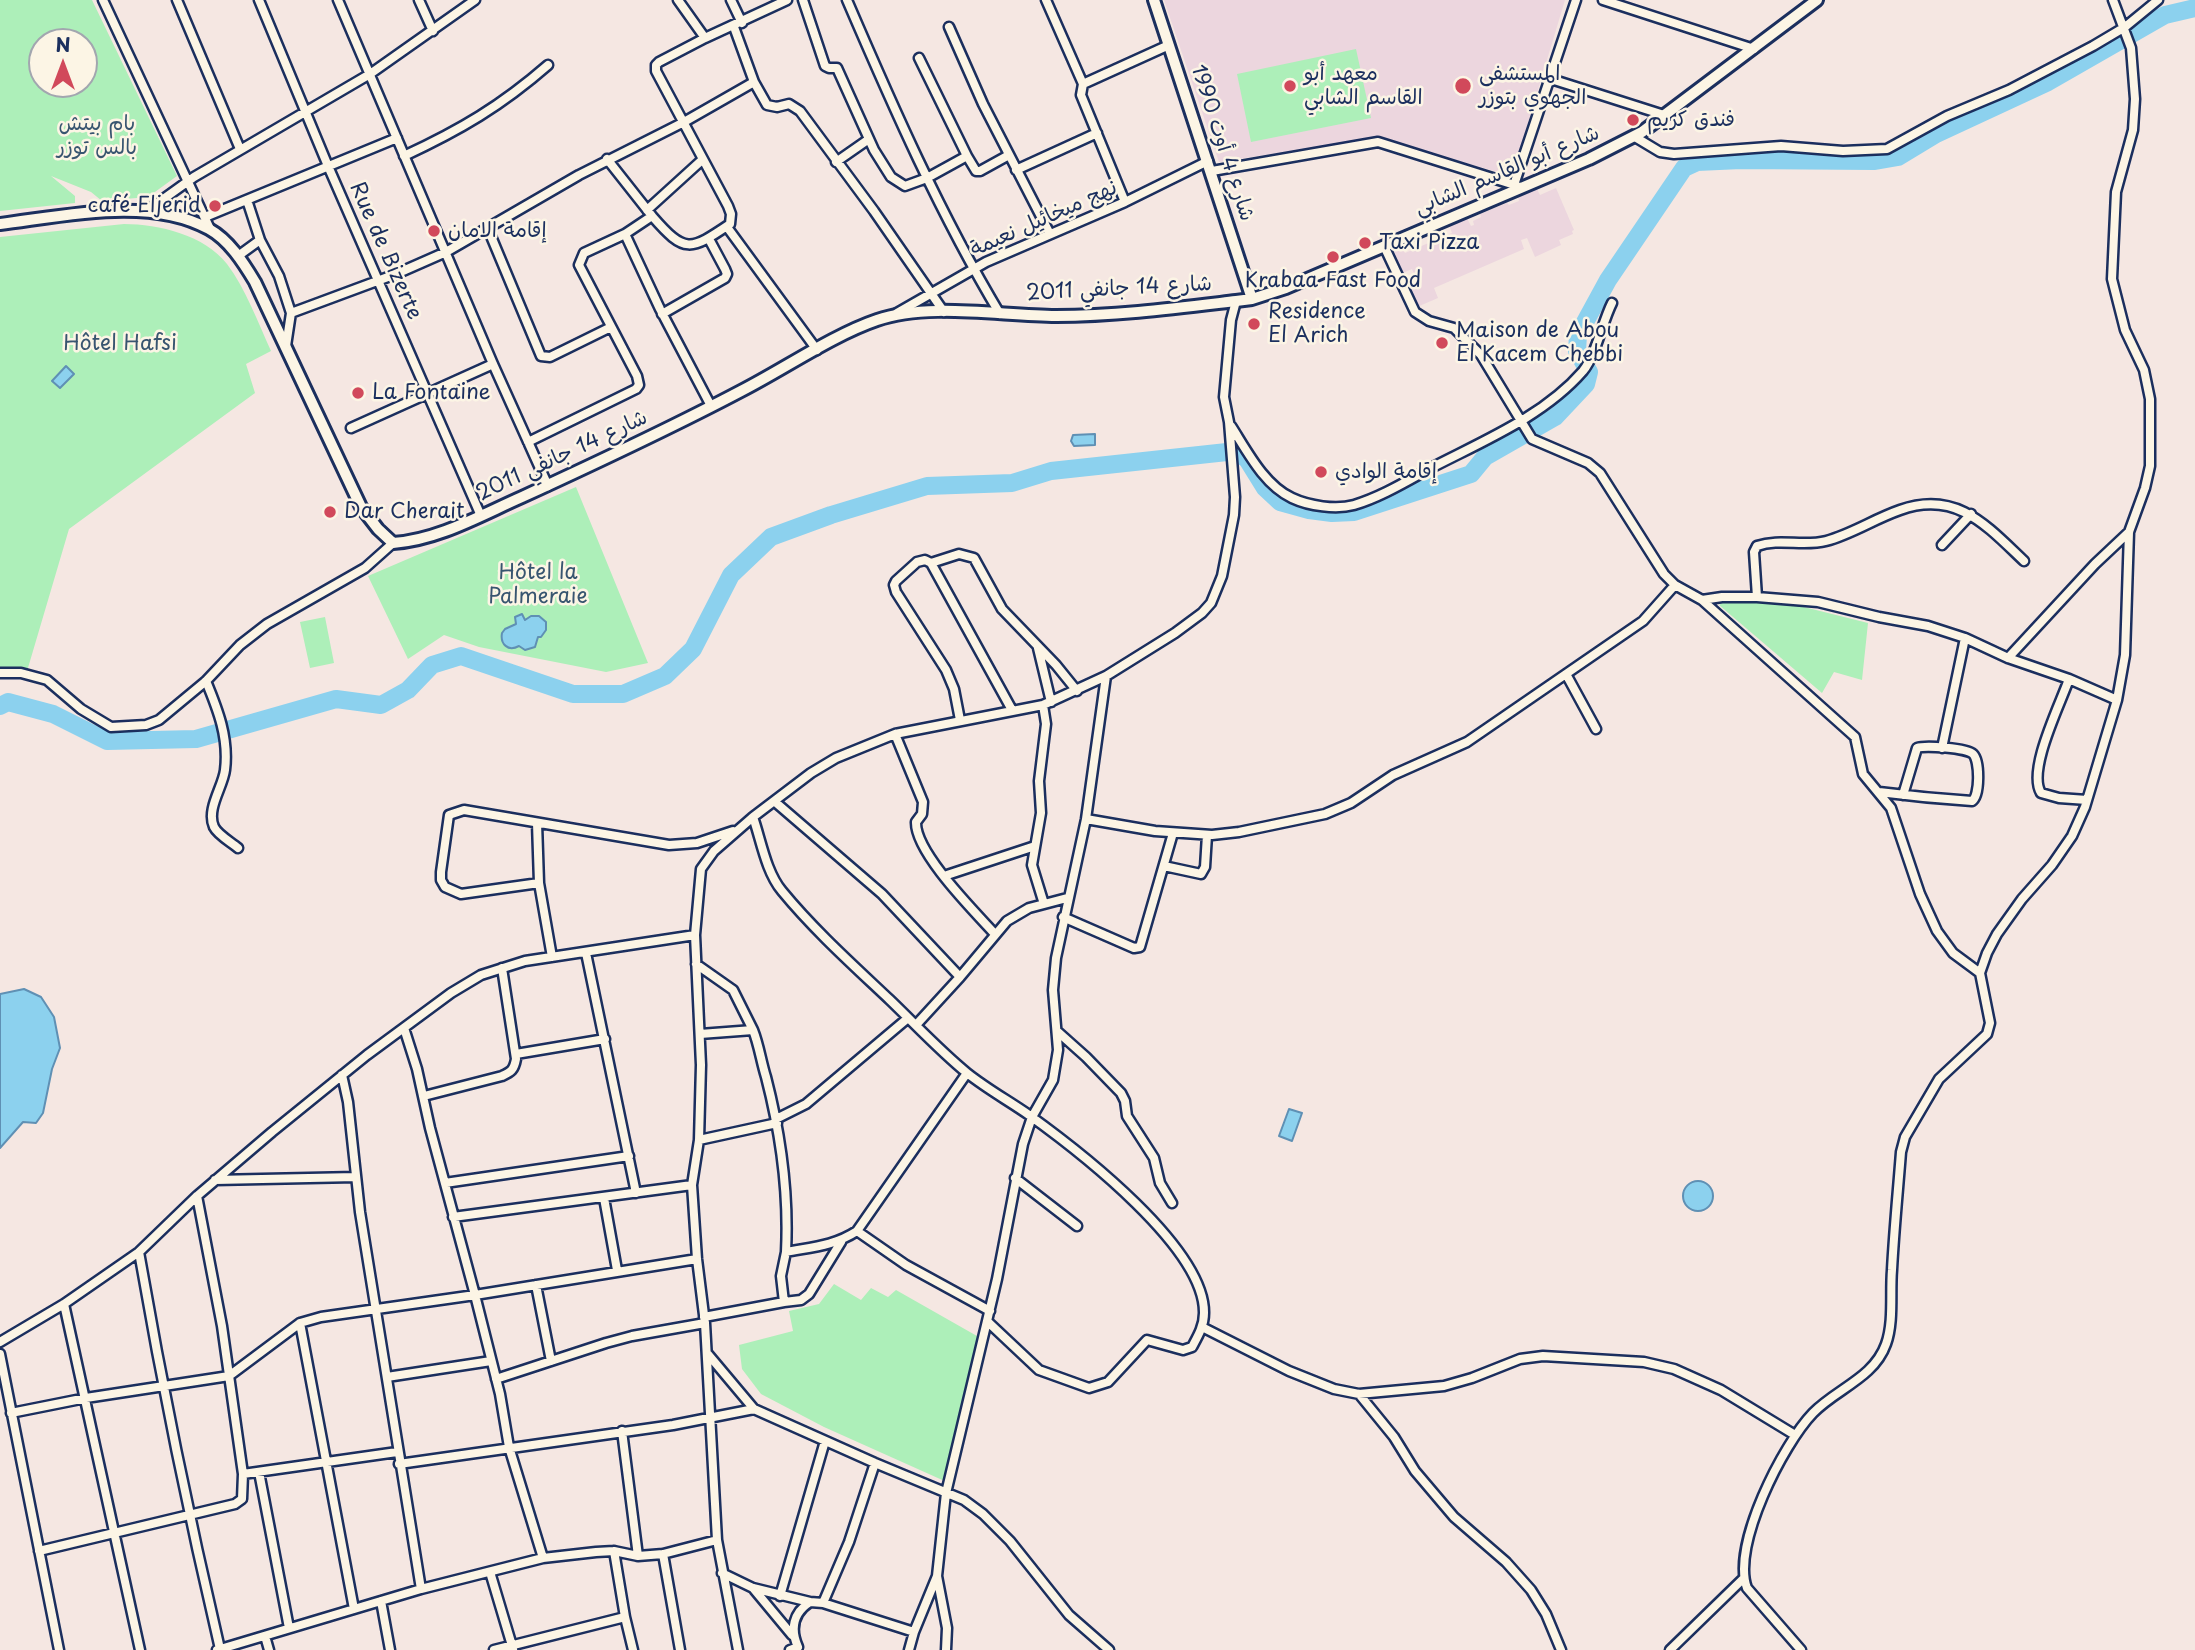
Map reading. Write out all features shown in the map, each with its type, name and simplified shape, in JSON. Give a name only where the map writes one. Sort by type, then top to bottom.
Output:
[{"type":"main road","name":"شارع 4 أوت 1990","points":[[1154,0],[1257,297]]},
{"type":"main road","name":"شارع أبو القاسم الشابي","points":[[1257,297],[1286,288],[1635,136],[1817,0]]},
{"type":"main road","points":[[0,224],[148,210],[169,214],[210,229],[238,256],[266,302],[361,507],[393,543]]},
{"type":"main road","name":"شارع 14 جانفي 2011","points":[[393,543],[418,540],[548,486],[711,406],[866,324],[897,314],[944,312],[1058,316],[1257,297]]},
{"type":"street","points":[[103,0],[210,229]]},
{"type":"street","points":[[177,0],[240,149]]},
{"type":"street","name":"Rue de Bizerte","points":[[258,0],[481,516]]},
{"type":"street","points":[[338,0],[548,486]]},
{"type":"street","points":[[419,0],[433,31]]},
{"type":"street","points":[[148,210],[240,149],[370,74],[475,0]]},
{"type":"street","points":[[678,0],[705,38]]},
{"type":"street","points":[[731,0],[754,82],[767,104],[777,107],[789,104],[800,111],[944,312]]},
{"type":"street","points":[[607,159],[676,241],[694,245],[727,227],[731,214],[657,75],[656,65],[705,38],[787,0]]},
{"type":"street","points":[[803,0],[825,66],[837,68],[869,139],[891,177],[897,182],[911,185],[967,156]]},
{"type":"street","points":[[848,0],[894,111],[1000,314]]},
{"type":"street","points":[[1046,0],[1083,84],[1081,95],[1125,202]]},
{"type":"street","points":[[1518,186],[1576,0]]},
{"type":"street","points":[[1603,0],[1754,49]]},
{"type":"street","points":[[1801,1650],[1747,1588],[1744,1556],[1754,1519],[1795,1435],[1815,1411],[1880,1359],[1887,1341],[1902,1144],[1939,1079],[1987,1034],[1990,1023],[1980,973],[1987,953],[1997,934],[2072,836],[2087,800],[2117,700],[2125,654],[2129,532],[2150,466],[2150,399],[2144,370],[2125,330],[2112,279],[2116,192],[2133,130],[2135,99],[2131,48],[2112,0]]},
{"type":"street","points":[[1635,136],[1660,152],[1674,154],[1781,146],[1843,151],[1887,149],[1947,116],[2010,90],[2126,30],[2158,0]]},
{"type":"street","points":[[949,27],[983,104],[1051,234]]},
{"type":"street","points":[[1083,84],[1169,45]]},
{"type":"street","points":[[919,58],[976,171],[1009,155]]},
{"type":"street","points":[[404,156],[453,133],[495,108],[548,65]]},
{"type":"street","points":[[1551,79],[1664,115]]},
{"type":"street","points":[[292,313],[379,281],[446,252],[607,159],[684,122],[754,82]]},
{"type":"street","points":[[1016,170],[1097,133]]},
{"type":"street","points":[[205,217],[397,138]]},
{"type":"street","points":[[836,162],[869,139]]},
{"type":"street","name":"نهج ميخائيل نعيمة","points":[[897,314],[975,269],[1210,166],[1378,142],[1518,186]]},
{"type":"street","points":[[528,442],[636,389],[639,384],[637,376],[582,273],[579,260],[587,251],[625,234],[650,213],[702,160]]},
{"type":"street","points":[[247,200],[260,240],[279,276],[292,313],[286,346]]},
{"type":"street","points":[[727,227],[817,350]]},
{"type":"street","points":[[488,229],[541,356],[550,357],[611,327]]},
{"type":"street","points":[[625,234],[662,314],[711,406]]},
{"type":"street","points":[[662,314],[725,278],[725,269],[709,239]]},
{"type":"street","points":[[238,256],[260,240]]},
{"type":"street","points":[[1384,246],[1415,312],[1429,321],[1454,328],[1481,355],[1532,439],[1588,463],[1600,473],[1656,564],[1675,585],[1702,600],[1850,731],[1858,743],[1866,781],[1891,808],[1920,894],[1937,931],[1953,953],[1980,973]]},
{"type":"street","points":[[738,1650],[717,1540],[705,1320],[696,1259],[692,1185],[699,1140],[700,1034],[695,935],[701,869],[714,850],[753,817],[836,758],[895,734],[1047,704],[1106,676],[1190,623],[1211,603],[1222,576],[1230,542],[1235,497],[1229,422],[1224,397],[1231,320],[1236,301]]},
{"type":"street","points":[[1229,422],[1276,490],[1293,499],[1336,506],[1355,505],[1522,425],[1585,368],[1612,303]]},
{"type":"street","points":[[351,428],[493,364]]},
{"type":"street","points":[[1757,597],[1754,552],[1757,546],[1772,542],[1821,542],[1919,504],[1937,503],[1971,514],[2024,561]]},
{"type":"street","points":[[1942,545],[1971,514]]},
{"type":"street","points":[[2008,658],[2095,564],[2129,532]]},
{"type":"street","points":[[0,673],[21,673],[47,680],[80,709],[110,727],[146,726],[159,720],[206,681],[240,645],[267,624],[365,568],[393,543]]},
{"type":"street","points":[[960,720],[954,689],[946,670],[894,585],[918,562],[925,560],[931,562],[959,555],[974,558],[1002,609],[1077,691]]},
{"type":"street","points":[[931,562],[1012,710]]},
{"type":"street","points":[[1086,819],[1173,833],[1207,835],[1239,832],[1306,819],[1351,803],[1382,780],[1467,742],[1643,621],[1675,585]]},
{"type":"street","points":[[1702,600],[1757,597],[1818,602],[1928,626],[1965,638],[2008,658],[2069,679],[2117,700]]},
{"type":"street","points":[[1942,748],[1965,638]]},
{"type":"street","points":[[1038,648],[1047,704],[1039,781],[1041,813],[1033,870],[1044,904]]},
{"type":"street","points":[[1566,674],[1596,729]]},
{"type":"street","points":[[909,1650],[937,1576],[946,1493],[988,1322],[1015,1178],[1031,1117],[1053,1080],[1058,1032],[1053,978],[1063,917],[1086,819],[1106,676]]},
{"type":"street","points":[[2069,679],[2041,755],[2036,778],[2041,793],[2047,796],[2087,800]]},
{"type":"street","points":[[206,681],[220,715],[226,743],[225,772],[212,820],[215,830],[238,848]]},
{"type":"street","points":[[895,734],[923,802],[924,808],[916,822],[916,830],[944,876],[994,933]]},
{"type":"street","points":[[1879,792],[1903,795],[1975,800],[1978,792],[1976,759],[1968,751],[1922,746],[1917,748],[1903,795]]},
{"type":"street","points":[[774,801],[882,894],[960,977]]},
{"type":"street","points":[[539,883],[461,894],[445,887],[441,872],[449,815],[464,810],[668,845],[697,843],[739,829]]},
{"type":"street","points":[[753,817],[782,892],[835,948],[967,1073],[1031,1117],[1128,1195],[1168,1237],[1189,1264],[1204,1310],[1202,1326],[1189,1349],[1147,1340],[1108,1382],[1089,1388],[1039,1370],[988,1322]]},
{"type":"street","points":[[537,822],[539,883],[552,957]]},
{"type":"street","points":[[1063,917],[1137,948],[1141,943],[1173,833]]},
{"type":"street","points":[[1164,866],[1201,874],[1205,867],[1207,835]]},
{"type":"street","points":[[944,876],[1035,846]]},
{"type":"street","points":[[916,1025],[960,977],[994,933],[1019,912],[1067,898]]},
{"type":"street","points":[[0,1342],[64,1304],[139,1252],[215,1180],[342,1075],[451,993],[481,975],[552,957],[695,935]]},
{"type":"street","points":[[586,953],[636,1194]]},
{"type":"street","points":[[696,964],[733,990],[757,1040],[777,1121],[784,1167],[788,1211],[786,1252],[781,1276],[784,1302]]},
{"type":"street","points":[[424,1096],[510,1073],[515,1068],[516,1054],[502,968]]},
{"type":"street","points":[[699,1140],[777,1121],[806,1104],[908,1018]]},
{"type":"street","points":[[404,1028],[475,1295],[496,1379],[509,1447],[543,1558]]},
{"type":"street","points":[[700,1034],[753,1030]]},
{"type":"street","points":[[1058,1032],[1121,1093],[1127,1116],[1154,1158],[1160,1183],[1172,1203]]},
{"type":"street","points":[[516,1054],[605,1039]]},
{"type":"street","points":[[496,1379],[632,1336],[800,1300],[808,1294],[841,1242],[857,1231],[967,1073]]},
{"type":"street","points":[[342,1075],[397,1452],[421,1589]]},
{"type":"street","points":[[445,1183],[629,1156]]},
{"type":"street","points":[[215,1180],[356,1177]]},
{"type":"street","points":[[1015,1178],[1077,1226]]},
{"type":"street","points":[[453,1217],[692,1185]]},
{"type":"street","points":[[39,1551],[235,1504],[242,1499],[243,1474],[219,1304],[197,1196]]},
{"type":"street","points":[[604,1198],[617,1270]]},
{"type":"street","points":[[857,1231],[906,1265],[990,1311]]},
{"type":"street","points":[[786,1252],[841,1242]]},
{"type":"street","points":[[139,1252],[162,1388],[218,1650],[421,1589],[543,1558],[614,1551],[638,1556],[663,1554],[717,1540]]},
{"type":"street","points":[[11,1413],[86,1398],[229,1376],[300,1323],[376,1308],[475,1295],[696,1259]]},
{"type":"street","points":[[536,1285],[551,1361]]},
{"type":"street","points":[[64,1304],[140,1650]]},
{"type":"street","points":[[300,1323],[354,1609]]},
{"type":"street","points":[[1202,1326],[1289,1371],[1334,1389],[1359,1394],[1444,1386],[1520,1359],[1543,1356],[1644,1362],[1674,1369],[1721,1390],[1795,1435]]},
{"type":"street","points":[[707,1352],[754,1409],[964,1500],[983,1514],[1010,1541],[1069,1615],[1109,1650]]},
{"type":"street","points":[[0,1354],[59,1650]]},
{"type":"street","points":[[387,1377],[491,1362]]},
{"type":"street","points":[[1359,1394],[1394,1437],[1415,1471],[1454,1517],[1506,1562],[1531,1590],[1546,1614],[1561,1650]]},
{"type":"street","points":[[399,1464],[711,1418],[754,1409]]},
{"type":"street","points":[[622,1431],[638,1556]]},
{"type":"street","points":[[780,1596],[825,1441]]},
{"type":"street","points":[[243,1474],[397,1452]]},
{"type":"street","points":[[823,1603],[849,1542],[875,1463]]},
{"type":"street","points":[[259,1472],[289,1628]]},
{"type":"street","points":[[614,1551],[625,1617],[634,1650]]},
{"type":"street","points":[[663,1554],[680,1650]]},
{"type":"street","points":[[490,1572],[512,1648]]},
{"type":"street","points":[[722,1573],[753,1588],[780,1596],[823,1603],[914,1632]]},
{"type":"street","points":[[937,1576],[947,1628],[946,1650]]},
{"type":"street","points":[[1670,1650],[1744,1578]]},
{"type":"street","points":[[753,1588],[792,1635]]},
{"type":"street","points":[[381,1601],[390,1650]]},
{"type":"street","points":[[796,1649],[792,1635],[793,1624],[797,1614],[810,1602]]},
{"type":"street","points":[[494,1650],[512,1648],[625,1617]]},
{"type":"street","points":[[265,1636],[269,1650]]},
{"type":"shaded area","points":[[1164,0],[1565,0],[1512,176],[1377,138],[1219,162]]},
{"type":"shaded area","points":[[1556,188],[1574,230],[1573,234],[1559,240],[1561,245],[1535,257],[1527,238],[1521,240],[1524,249],[1434,288],[1438,298],[1417,307],[1405,279],[1414,274],[1412,269],[1403,273],[1394,251],[1402,247],[1405,253],[1452,233],[1449,225],[1467,218],[1471,226],[1474,225],[1473,221],[1481,217],[1480,214],[1519,201],[1518,197],[1537,189],[1540,195]]},
{"type":"green space","name":"بام بيتش بالس توزر","points":[[0,0],[92,0],[177,176],[148,197],[102,201],[91,192],[51,176],[75,196],[75,203],[0,211]]},
{"type":"green space","points":[[1356,49],[1371,118],[1251,142],[1237,74]]},
{"type":"green space","name":"Hôtel Hafsi","points":[[124,224],[152,226],[180,233],[217,254],[240,284],[271,351],[246,364],[255,393],[69,529],[25,678],[0,676],[0,237]]},
{"type":"green space","name":"Hôtel la Palmeraie","points":[[576,487],[648,663],[606,672],[479,647],[444,635],[408,659],[368,576]]},
{"type":"green space","points":[[1725,601],[1796,605],[1868,623],[1862,680],[1834,672],[1822,693],[1719,605]]},
{"type":"green space","points":[[325,617],[334,663],[310,668],[300,622]]},
{"type":"green space","points":[[834,1284],[861,1300],[871,1288],[888,1297],[896,1290],[984,1340],[956,1476],[949,1483],[824,1427],[761,1394],[742,1369],[739,1345],[793,1331],[789,1311],[819,1304]]},
{"type":"water","points":[[66,366],[74,374],[60,388],[52,381]]},
{"type":"water","points":[[1095,434],[1095,445],[1074,446],[1071,441],[1073,435]]},
{"type":"water","points":[[522,614],[525,620],[531,616],[539,616],[546,622],[546,630],[538,637],[535,647],[525,650],[519,646],[508,647],[502,641],[502,633],[516,624],[515,617]]},
{"type":"water","points":[[24,989],[41,997],[54,1017],[60,1048],[52,1069],[43,1113],[36,1123],[23,1122],[0,1148],[0,994]]},
{"type":"water","points":[[1289,1109],[1302,1113],[1292,1141],[1279,1136]]},
{"type":"water","points":[[1698,1181],[1709,1185],[1713,1196],[1709,1207],[1698,1211],[1687,1207],[1683,1196],[1687,1185]]},
{"type":"waterway","points":[[0,706],[8,702],[53,714],[107,741],[196,739],[336,699],[381,705],[408,690],[432,665],[461,656],[573,694],[623,694],[665,676],[693,649],[731,575],[771,537],[831,515],[927,486],[1012,483],[1051,471],[1227,452],[1237,453],[1247,459],[1265,488],[1280,502],[1309,510],[1354,512],[1471,474],[1485,457],[1555,417],[1586,384],[1589,372],[1577,351],[1578,335],[1608,280],[1684,168],[1697,162],[1875,161],[1898,157],[1936,134],[2048,82],[2165,15],[2195,8]]},
{"type":"place","name":"معهد أبو القاسم الشابي","points":[[1290,86]]},
{"type":"place","name":"المستشفى الجهوي بتوزر","points":[[1463,86]]},
{"type":"place","name":"فندق كريم","points":[[1633,120]]},
{"type":"place","name":"café Eljerid","points":[[215,206]]},
{"type":"place","name":"إقامة الامان","points":[[434,231]]},
{"type":"place","name":"Taxi Pizza","points":[[1365,243]]},
{"type":"place","name":"Krabaa Fast Food","points":[[1333,257]]},
{"type":"place","name":"Residence El Arich","points":[[1254,324]]},
{"type":"place","name":"Maison de Abou El Kacem Chebbi","points":[[1442,343]]},
{"type":"place","name":"La Fontaine","points":[[358,393]]},
{"type":"place","name":"إقامة الوادي","points":[[1321,472]]},
{"type":"place","name":"Dar Cherait","points":[[330,512]]}]
